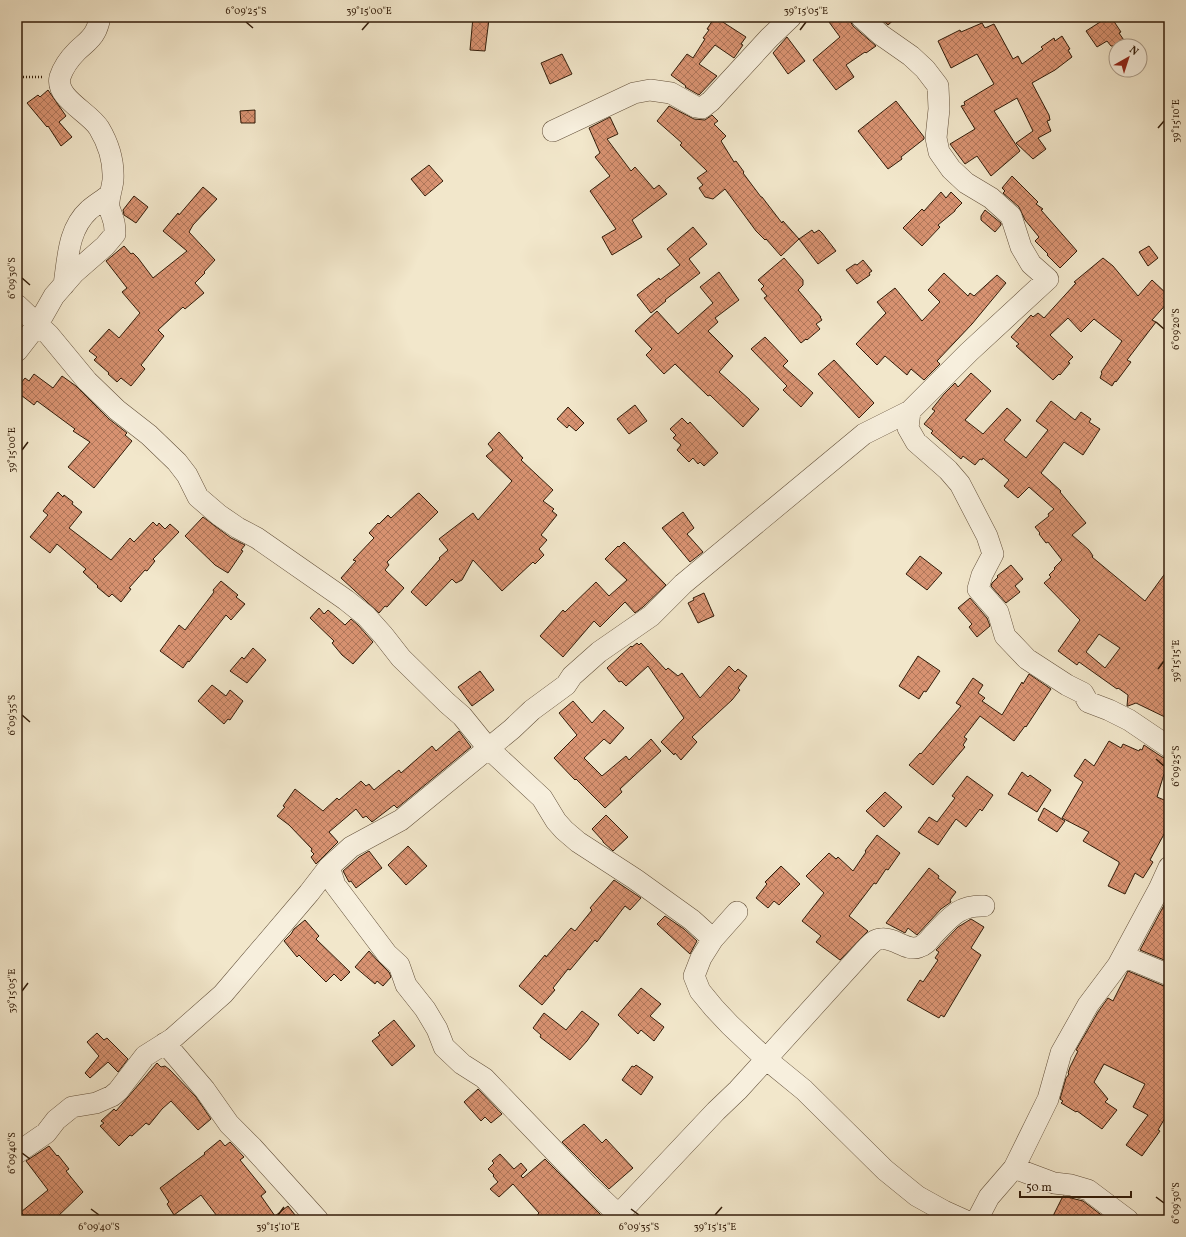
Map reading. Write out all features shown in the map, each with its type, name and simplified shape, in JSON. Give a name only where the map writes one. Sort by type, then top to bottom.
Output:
[{"type":"street","points":[[17,351],[38,324],[54,296],[74,273],[106,246],[115,234],[114,221],[109,208],[109,195],[113,182],[113,166],[108,146],[98,127],[79,108],[65,97],[59,87],[60,77],[66,66],[76,51],[89,40],[95,32],[100,17]]},
{"type":"street","points":[[553,131],[634,93],[650,90],[671,93],[702,108],[711,101],[769,38],[791,17]]},
{"type":"street","points":[[17,1153],[46,1133],[56,1120],[72,1107],[96,1102],[112,1096],[118,1091],[145,1056],[172,1039],[223,994],[310,893],[329,867],[351,847],[401,820],[532,710],[566,685],[572,676],[599,652],[651,616],[683,584],[864,434],[910,411],[969,352],[1048,279],[1031,264],[1021,247],[1011,216],[991,198],[966,183],[951,169],[939,152],[936,138],[939,109],[938,86],[925,69],[881,35],[861,17]]},
{"type":"street","points":[[64,285],[68,246],[78,223],[89,210],[109,195]]},
{"type":"street","points":[[17,306],[49,335],[87,381],[117,410],[149,434],[177,462],[187,475],[198,497],[219,515],[238,528],[257,538],[346,600],[366,616],[402,658],[462,716],[488,748],[542,798],[556,821],[564,830],[578,842],[635,879],[692,920],[713,939]]},
{"type":"street","points":[[910,411],[908,428],[916,442],[948,470],[960,484],[987,536],[993,554],[982,575],[978,588],[998,612],[1005,636],[1027,659],[1067,685],[1083,693],[1088,702],[1129,720],[1169,747]]},
{"type":"street","points":[[329,867],[335,885],[387,954],[399,964],[406,985],[425,1009],[437,1028],[444,1047],[462,1064],[484,1078],[588,1186],[621,1218],[864,951],[874,942],[882,938],[891,940],[909,948],[916,948],[924,945],[947,921],[961,910],[973,906],[984,906]]},
{"type":"street","points":[[977,1220],[989,1197],[1014,1168],[1048,1099],[1061,1053],[1088,1005],[1118,965],[1159,890],[1169,867]]},
{"type":"street","points":[[737,912],[713,939],[701,958],[694,976],[700,991],[714,1008],[766,1059],[804,1090],[885,1170],[916,1196],[944,1212],[964,1220]]},
{"type":"street","points":[[1123,956],[1169,975]]},
{"type":"street","points":[[165,1043],[205,1090],[229,1124],[252,1147],[318,1220]]},
{"type":"street","points":[[1014,1168],[1054,1183],[1071,1185],[1088,1190],[1128,1220]]},
{"type":"path","points":[[17,77],[60,77]]},
{"type":"building","points":[[473,17],[489,19],[485,51],[470,50]]},
{"type":"building","points":[[715,17],[746,37],[741,44],[743,45],[734,58],[715,45],[699,64],[717,76],[699,95],[685,87],[686,86],[671,75],[687,54],[693,58],[705,39],[703,38],[709,30],[707,29]]},
{"type":"building","points":[[835,17],[849,17],[853,26],[876,46],[846,65],[854,77],[836,90],[813,60],[840,37],[829,22]]},
{"type":"building","points":[[879,17],[897,17],[888,25]]},
{"type":"building","points":[[1108,17],[1111,17],[1121,32],[1119,33],[1122,38],[1108,38],[1108,42],[1107,41],[1097,47],[1086,31]]},
{"type":"building","points":[[982,23],[985,28],[994,24],[1013,59],[1018,56],[1022,64],[1043,49],[1041,47],[1054,38],[1055,41],[1062,36],[1070,49],[1068,50],[1072,57],[1055,70],[1032,83],[1049,115],[1050,120],[1047,121],[1051,131],[1038,138],[1046,149],[1033,159],[1016,143],[1033,131],[1017,98],[994,111],[1020,151],[991,176],[977,156],[965,164],[950,144],[975,129],[961,106],[965,105],[964,102],[994,84],[977,54],[951,68],[938,41],[960,30],[961,32]]},
{"type":"building","points":[[787,37],[805,61],[788,74],[773,53]]},
{"type":"building","points":[[562,54],[572,74],[550,84],[541,63]]},
{"type":"building","points":[[48,90],[66,116],[59,122],[72,137],[61,146],[48,126],[47,127],[27,103],[38,95],[40,97]]},
{"type":"building","points":[[896,101],[924,139],[901,157],[902,159],[888,169],[858,131]]},
{"type":"building","points":[[669,106],[694,119],[705,120],[712,115],[718,121],[714,124],[726,136],[721,141],[734,162],[736,161],[744,172],[743,173],[782,223],[783,221],[799,239],[781,256],[766,239],[765,240],[756,231],[725,189],[713,199],[705,197],[699,188],[703,185],[697,178],[707,171],[680,145],[682,143],[657,121]]},
{"type":"building","points":[[255,110],[255,123],[241,123],[240,111]]},
{"type":"building","points":[[610,117],[618,134],[607,139],[631,171],[635,167],[654,189],[659,185],[667,194],[632,220],[642,237],[612,255],[602,237],[616,229],[590,191],[610,176],[595,157],[600,153],[589,128]]},
{"type":"building","points":[[429,165],[443,181],[425,196],[411,179]]},
{"type":"building","points":[[1012,176],[1038,202],[1036,204],[1043,209],[1041,210],[1077,251],[1060,268],[1035,241],[1039,237],[1025,220],[1019,207],[1003,193],[1005,191],[1002,188]]},
{"type":"building","points":[[203,187],[217,199],[193,225],[189,232],[215,260],[195,283],[204,293],[185,309],[183,307],[158,330],[164,336],[141,365],[145,369],[131,386],[121,378],[117,382],[94,360],[97,357],[89,351],[109,329],[119,338],[140,313],[122,292],[127,288],[106,261],[124,246],[131,254],[133,253],[138,258],[153,278],[187,251],[163,231]]},
{"type":"building","points":[[941,192],[946,198],[951,192],[962,203],[938,225],[940,227],[922,246],[903,228],[922,209],[924,211]]},
{"type":"building","points":[[134,196],[148,207],[136,223],[124,215],[123,210]]},
{"type":"building","points":[[985,210],[1001,223],[995,232],[981,220],[981,216]]},
{"type":"building","points":[[693,227],[707,244],[689,259],[700,273],[665,300],[666,301],[651,313],[637,295],[659,278],[660,280],[680,265],[667,249]]},
{"type":"building","points":[[812,230],[814,233],[819,230],[836,251],[818,264],[799,239]]},
{"type":"building","points":[[1149,246],[1158,258],[1148,266],[1139,252]]},
{"type":"building","points":[[784,258],[803,280],[803,285],[798,290],[822,320],[816,324],[820,329],[801,343],[764,298],[767,296],[761,289],[764,286],[758,280]]},
{"type":"building","points":[[1103,258],[1113,266],[1138,296],[1152,280],[1169,296],[1169,301],[1152,320],[1156,322],[1127,360],[1131,362],[1112,386],[1100,378],[1101,372],[1122,341],[1094,319],[1081,332],[1068,318],[1050,335],[1073,357],[1060,375],[1059,374],[1053,380],[1016,346],[1019,344],[1011,337],[1031,315],[1033,317],[1038,313],[1044,318],[1076,283],[1074,282]]},
{"type":"building","points":[[863,260],[872,271],[869,273],[870,275],[857,284],[846,270],[855,264],[857,265]]},
{"type":"building","points":[[719,272],[739,300],[715,318],[718,322],[708,331],[733,356],[719,372],[759,409],[743,427],[675,364],[664,374],[646,355],[652,349],[635,331],[657,311],[678,334],[713,303],[700,287]]},
{"type":"building","points":[[944,273],[968,296],[970,293],[974,296],[997,275],[1006,283],[972,324],[937,361],[940,364],[924,380],[911,369],[907,375],[885,356],[877,365],[856,344],[886,313],[877,302],[895,288],[922,321],[940,302],[928,290]]},
{"type":"building","points":[[765,337],[788,361],[783,366],[813,393],[801,407],[783,390],[787,386],[751,349]]},
{"type":"building","points":[[834,360],[874,403],[859,418],[818,374]]},
{"type":"building","points":[[971,373],[991,391],[965,420],[983,434],[1007,408],[1021,420],[1004,440],[1026,458],[1048,430],[1036,421],[1051,401],[1075,420],[1081,412],[1091,419],[1089,422],[1100,429],[1083,455],[1064,442],[1041,473],[1061,491],[1060,492],[1086,523],[1072,535],[1089,550],[1093,556],[1092,557],[1145,601],[1169,568],[1169,719],[1136,703],[1127,706],[1128,695],[1079,662],[1077,665],[1058,651],[1080,620],[1044,583],[1051,577],[1049,575],[1062,560],[1048,542],[1046,543],[1035,527],[1049,516],[1048,514],[1054,509],[1029,487],[1018,498],[1004,486],[1009,480],[983,458],[982,460],[980,459],[975,465],[963,456],[961,459],[931,433],[933,431],[924,424],[935,411],[932,409],[955,383],[958,387]],"holes":[[[1099,634],[1120,648],[1105,668],[1086,652]]]},
{"type":"building","points":[[34,374],[53,388],[62,376],[76,386],[109,419],[127,433],[125,435],[132,441],[94,488],[68,467],[90,442],[73,431],[75,429],[37,401],[34,405],[17,392],[17,388],[25,378],[29,381]]},
{"type":"building","points":[[635,405],[647,421],[629,434],[617,419]]},
{"type":"building","points":[[568,407],[584,423],[576,431],[569,425],[567,428],[557,419]]},
{"type":"building","points":[[682,418],[688,424],[690,422],[718,453],[704,466],[700,462],[698,464],[693,458],[689,462],[677,450],[681,445],[673,438],[676,435],[670,429]]},
{"type":"building","points":[[499,432],[523,458],[521,460],[553,490],[543,501],[554,509],[552,511],[557,515],[541,535],[547,540],[539,549],[544,555],[535,564],[533,562],[502,591],[473,560],[462,580],[456,583],[452,579],[426,606],[411,592],[440,559],[439,558],[448,550],[439,539],[473,513],[478,520],[512,481],[486,456],[493,450],[488,444]]},
{"type":"building","points":[[58,492],[63,497],[64,495],[73,502],[72,504],[82,512],[69,528],[111,560],[130,538],[134,542],[153,522],[157,526],[159,523],[165,529],[170,524],[179,532],[153,559],[155,561],[129,588],[131,589],[121,602],[112,594],[109,597],[97,587],[98,586],[83,572],[86,569],[57,544],[50,553],[30,537],[48,515],[43,511]]},
{"type":"building","points":[[419,493],[438,512],[387,562],[389,565],[385,570],[404,588],[387,607],[385,606],[379,613],[341,578],[356,561],[353,560],[374,538],[369,533],[378,523],[379,524],[388,515],[391,518]]},
{"type":"building","points":[[683,512],[694,528],[687,534],[703,552],[690,562],[662,528]]},
{"type":"building","points":[[203,517],[231,538],[245,545],[241,550],[243,551],[228,573],[215,565],[185,536]]},
{"type":"building","points":[[624,542],[666,585],[635,613],[625,602],[600,627],[594,621],[563,657],[540,636],[563,610],[565,612],[596,582],[609,596],[627,580],[605,559]]},
{"type":"building","points":[[920,556],[942,573],[927,590],[906,574]]},
{"type":"building","points":[[1011,565],[1023,579],[1015,586],[1020,592],[1006,603],[991,586],[998,577],[997,576]]},
{"type":"building","points":[[221,581],[238,595],[236,597],[245,604],[231,620],[226,615],[183,668],[160,651],[179,625],[185,630]]},
{"type":"building","points":[[704,593],[714,616],[698,623],[688,603],[694,600],[693,598]]},
{"type":"building","points":[[970,598],[987,618],[990,626],[977,637],[969,627],[972,624],[958,608]]},
{"type":"building","points":[[319,608],[324,614],[328,610],[345,625],[351,619],[373,642],[353,664],[342,655],[332,643],[334,641],[310,618]]},
{"type":"building","points":[[637,643],[639,645],[641,643],[666,670],[668,668],[678,676],[682,673],[700,698],[729,666],[735,672],[738,669],[747,676],[738,688],[740,690],[732,700],[692,737],[697,742],[681,760],[661,742],[684,718],[648,666],[626,686],[621,681],[619,682],[607,668],[631,646],[632,647]]},
{"type":"building","points":[[253,648],[266,660],[247,683],[230,671],[242,657],[244,659]]},
{"type":"building","points":[[918,656],[940,671],[926,692],[924,691],[919,699],[899,686]]},
{"type":"building","points":[[480,671],[494,690],[472,706],[458,687]]},
{"type":"building","points":[[1029,674],[1051,689],[1026,727],[1025,726],[1014,741],[980,716],[964,737],[967,739],[963,745],[965,747],[933,785],[909,765],[920,753],[921,754],[961,706],[956,703],[973,678],[983,685],[978,693],[985,698],[982,701],[1002,715],[1022,682],[1023,684]]},
{"type":"building","points":[[212,685],[226,696],[230,690],[243,701],[230,720],[228,719],[224,724],[198,701]]},
{"type":"building","points":[[573,701],[592,723],[604,710],[624,728],[610,744],[604,739],[584,758],[602,776],[626,756],[629,760],[651,739],[661,751],[620,789],[622,792],[605,808],[554,758],[577,735],[559,713]]},
{"type":"building","points":[[459,731],[471,747],[397,808],[394,805],[372,822],[366,816],[363,818],[356,809],[329,832],[338,842],[316,864],[311,857],[314,854],[311,851],[312,849],[289,825],[277,816],[285,807],[283,806],[295,789],[323,811],[337,798],[339,800],[361,781],[366,786],[369,784],[374,790],[399,770],[401,773],[432,746],[436,751]]},
{"type":"building","points":[[1109,741],[1121,748],[1123,744],[1139,751],[1140,749],[1142,750],[1144,745],[1162,757],[1169,759],[1169,777],[1164,774],[1157,797],[1169,802],[1169,825],[1150,860],[1153,862],[1143,878],[1135,873],[1125,894],[1108,886],[1119,862],[1083,841],[1089,832],[1062,818],[1083,782],[1074,776],[1085,759],[1094,766]]},
{"type":"building","points":[[1022,772],[1028,777],[1030,775],[1051,790],[1037,812],[1008,794]]},
{"type":"building","points":[[967,776],[993,795],[982,811],[980,809],[966,827],[956,819],[938,845],[918,832],[929,817],[937,822],[955,798],[952,796]]},
{"type":"building","points":[[885,792],[902,807],[884,827],[866,811]]},
{"type":"building","points":[[1044,808],[1065,821],[1057,832],[1038,820]]},
{"type":"building","points":[[606,815],[628,837],[613,851],[592,829]]},
{"type":"building","points":[[877,835],[900,853],[888,870],[886,869],[876,884],[874,883],[849,916],[868,931],[840,960],[816,942],[821,936],[802,921],[824,893],[806,876],[829,853],[836,859],[838,857],[853,871]]},
{"type":"building","points":[[408,846],[427,866],[406,885],[388,865]]},
{"type":"building","points":[[369,851],[382,868],[356,888],[351,881],[349,882],[343,871],[359,857]]},
{"type":"building","points":[[781,866],[800,884],[779,905],[774,901],[768,908],[756,898],[767,884],[765,882]]},
{"type":"building","points":[[929,868],[939,876],[938,878],[956,892],[950,900],[951,902],[941,909],[917,935],[908,928],[905,933],[886,923]]},
{"type":"building","points":[[614,880],[641,898],[630,910],[625,906],[597,942],[595,940],[570,970],[568,969],[553,988],[555,990],[542,1005],[519,986],[545,955],[546,957],[571,928],[575,931],[592,910],[590,908]]},
{"type":"building","points":[[1169,896],[1169,962],[1140,950]]},
{"type":"building","points":[[665,916],[684,929],[697,941],[690,954],[657,924]]},
{"type":"building","points":[[971,919],[984,927],[971,948],[981,955],[944,1017],[941,1015],[939,1018],[907,1000],[920,980],[923,982],[938,960],[935,958],[939,952],[936,950],[958,927]]},
{"type":"building","points":[[305,920],[319,936],[316,939],[350,972],[341,981],[334,974],[326,982],[299,955],[297,957],[284,941],[294,929]]},
{"type":"building","points":[[369,951],[389,972],[391,977],[383,986],[377,981],[375,984],[355,967]]},
{"type":"building","points":[[1128,971],[1169,987],[1169,1010],[1164,1021],[1169,1024],[1169,1111],[1158,1130],[1160,1131],[1142,1156],[1126,1145],[1148,1115],[1133,1107],[1145,1084],[1104,1064],[1094,1082],[1108,1099],[1105,1102],[1117,1110],[1102,1129],[1077,1111],[1076,1112],[1061,1103],[1063,1101],[1060,1099],[1070,1067],[1078,1051],[1076,1050],[1108,998],[1113,1001]]},
{"type":"building","points":[[641,988],[661,1004],[650,1016],[664,1027],[654,1041],[641,1030],[638,1034],[618,1015]]},
{"type":"building","points":[[582,1011],[599,1024],[587,1041],[570,1060],[540,1037],[541,1035],[533,1028],[544,1013],[566,1030]]},
{"type":"building","points":[[394,1020],[415,1046],[392,1066],[372,1041],[380,1035],[378,1033]]},
{"type":"building","points":[[97,1033],[104,1040],[107,1038],[128,1059],[118,1072],[108,1062],[90,1078],[85,1073],[99,1056],[87,1042]]},
{"type":"building","points":[[157,1063],[161,1067],[165,1066],[170,1070],[196,1097],[211,1119],[198,1130],[171,1101],[162,1109],[149,1125],[146,1123],[132,1136],[130,1135],[119,1146],[100,1126],[104,1123],[101,1121],[114,1109],[116,1111]]},
{"type":"building","points":[[636,1065],[653,1077],[641,1095],[622,1080],[632,1066],[634,1067]]},
{"type":"building","points":[[478,1089],[502,1114],[491,1123],[485,1117],[481,1121],[464,1102]]},
{"type":"building","points":[[584,1124],[602,1143],[606,1139],[633,1168],[609,1189],[562,1142]]},
{"type":"building","points":[[220,1140],[225,1146],[230,1142],[244,1157],[240,1160],[266,1192],[261,1196],[275,1216],[288,1206],[299,1220],[220,1220],[201,1195],[174,1215],[167,1204],[169,1202],[160,1188],[205,1154],[204,1153]]},
{"type":"building","points":[[49,1146],[69,1169],[66,1171],[83,1192],[54,1220],[28,1220],[21,1212],[48,1190],[26,1161]]},
{"type":"building","points":[[500,1154],[514,1169],[521,1163],[527,1170],[521,1176],[523,1178],[545,1159],[601,1215],[596,1220],[533,1220],[539,1213],[513,1184],[499,1197],[490,1189],[498,1182],[488,1169],[494,1163],[492,1161]]},
{"type":"building","points":[[1063,1196],[1083,1201],[1104,1217],[1103,1220],[1051,1220]]}]
